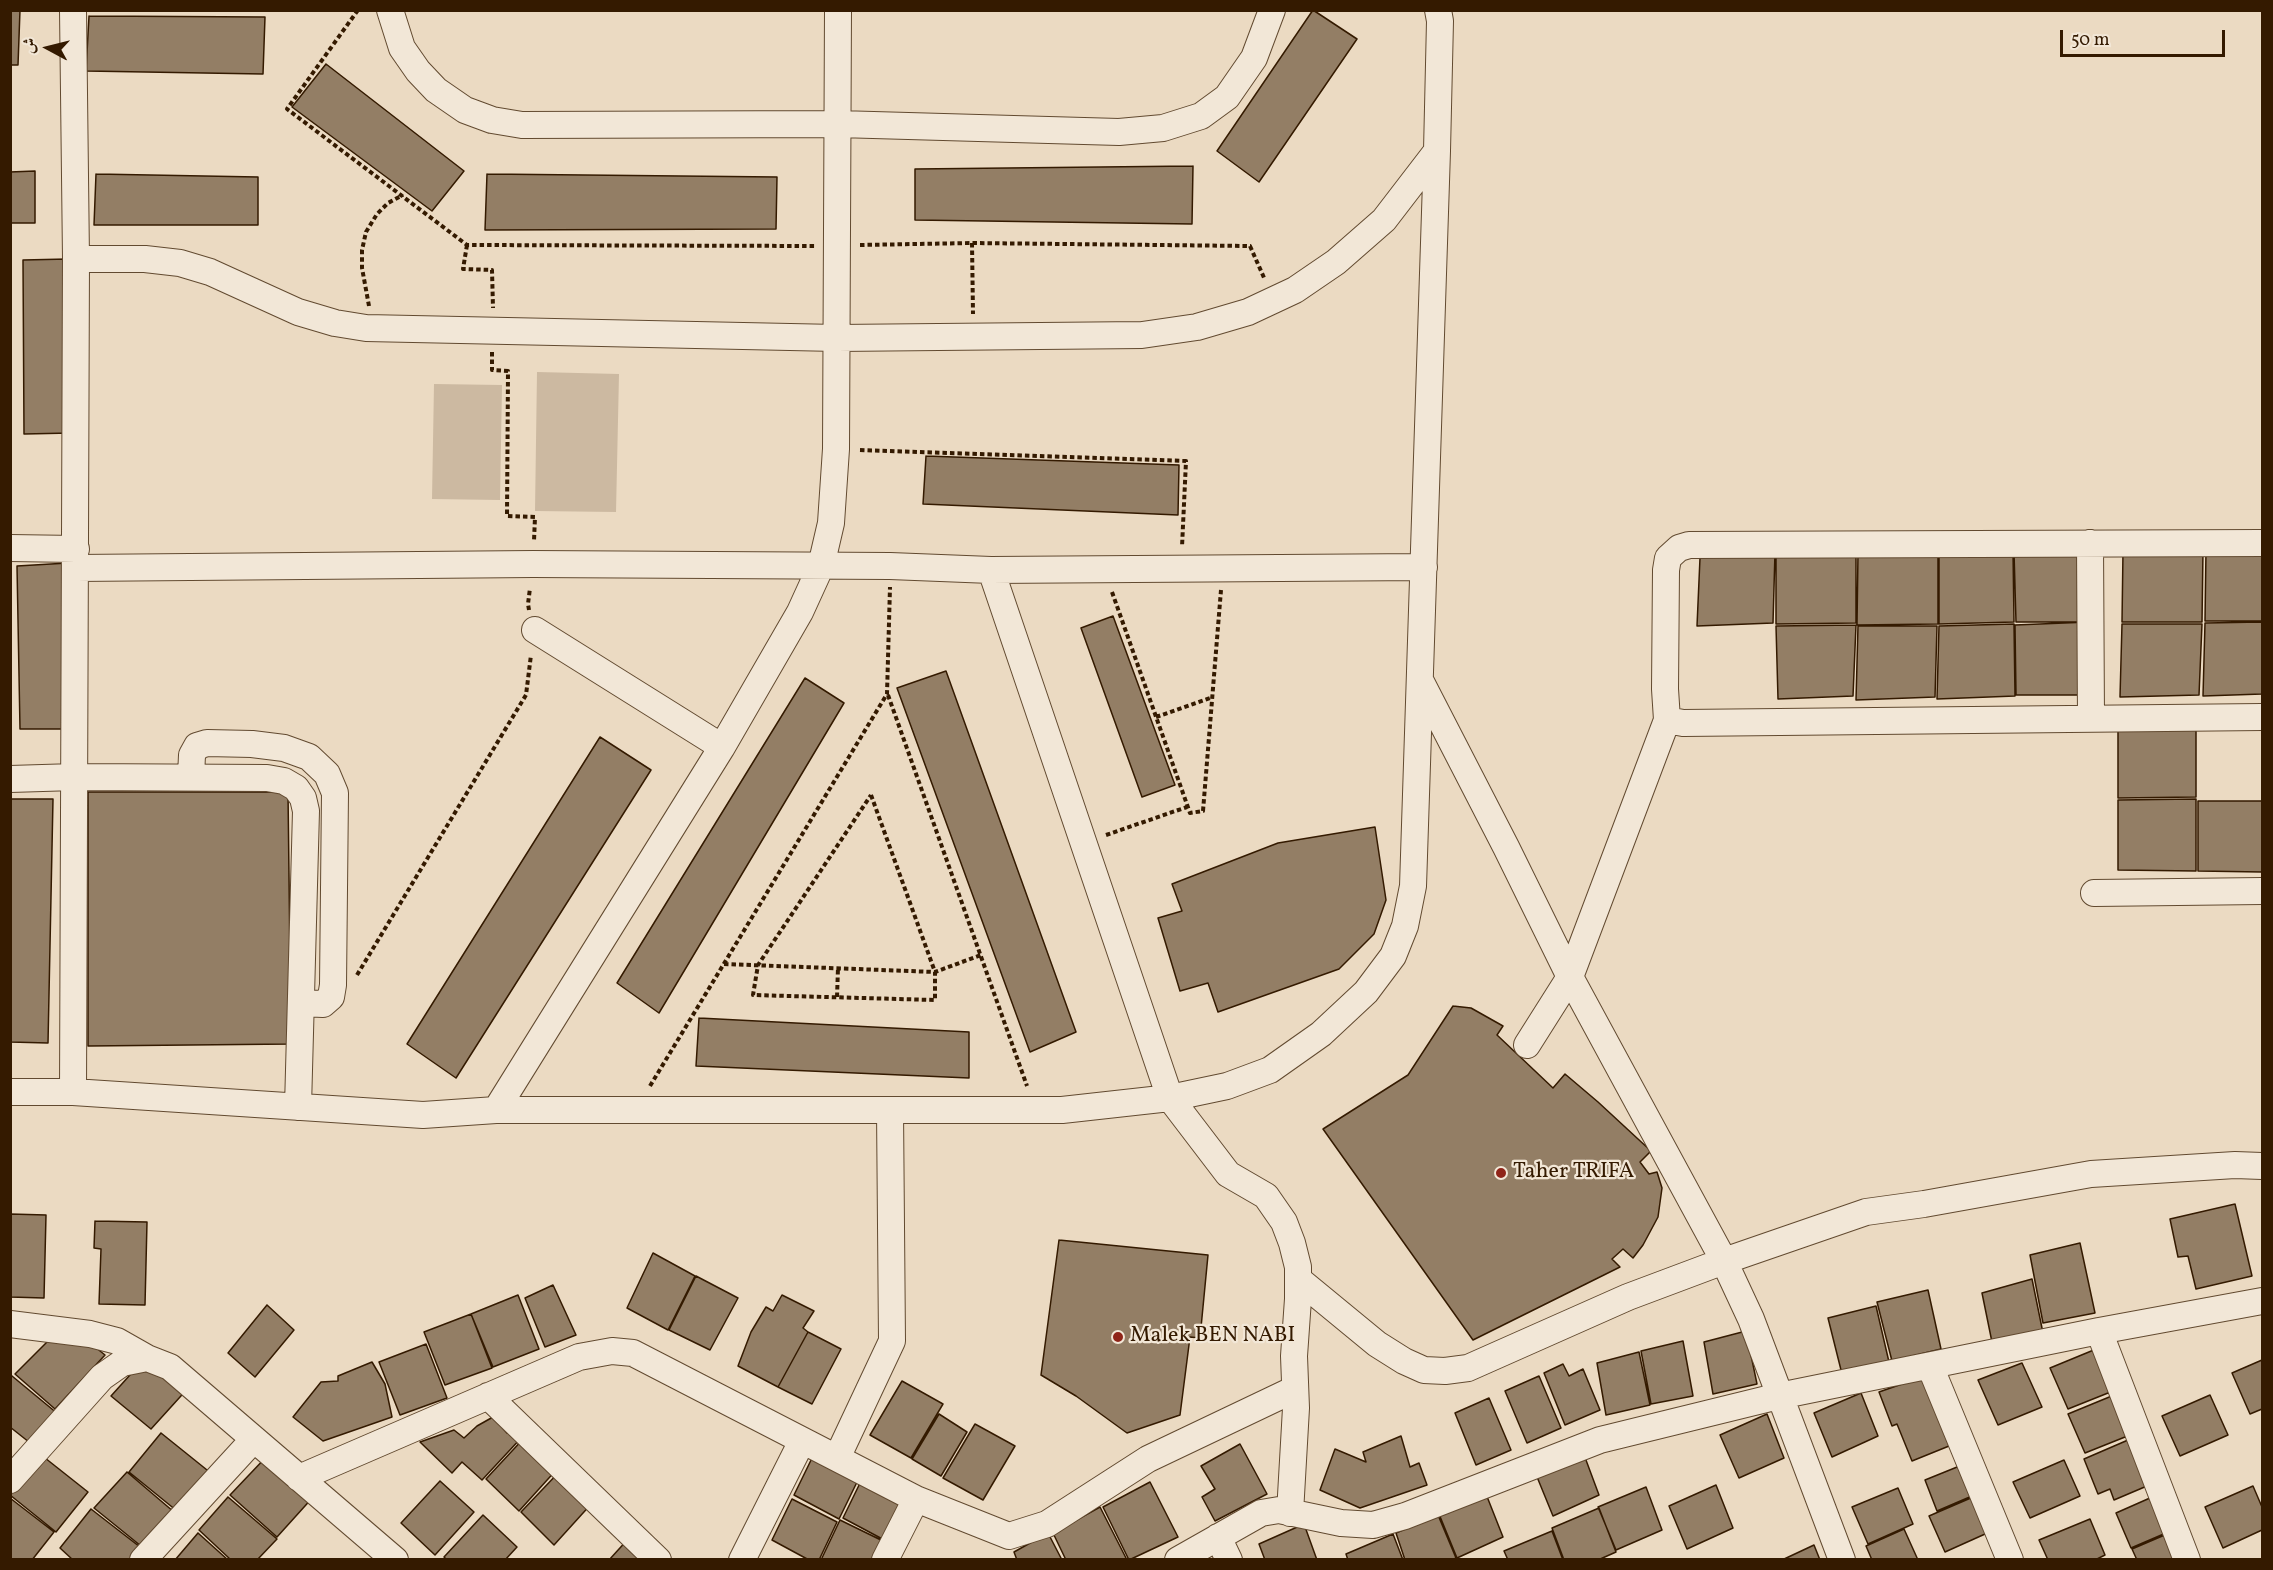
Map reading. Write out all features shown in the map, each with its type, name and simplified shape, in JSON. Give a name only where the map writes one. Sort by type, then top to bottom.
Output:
[{"type":"street","points":[[73,10],[76,259],[73,1092]]},
{"type":"street","points":[[390,10],[402,48],[430,84],[465,110],[492,120],[522,125],[838,124],[1119,132],[1163,129],[1201,116],[1227,97],[1254,58],[1272,10]]},
{"type":"street","points":[[496,1110],[722,747],[800,612],[820,566],[831,523],[836,450],[838,10]]},
{"type":"street","points":[[10,1092],[73,1092],[423,1115],[496,1110],[1062,1110],[1170,1098],[1227,1086],[1270,1070],[1321,1034],[1366,992],[1393,956],[1405,926],[1413,886],[1437,151],[1440,21],[1438,10]]},
{"type":"street","points":[[76,259],[145,259],[180,263],[210,272],[298,312],[335,323],[374,328],[837,338],[1142,335],[1197,327],[1248,312],[1295,290],[1336,262],[1384,220],[1437,151]]},
{"type":"street","points":[[2090,543],[2091,718]]},
{"type":"street","points":[[1527,1045],[1570,977],[1667,720],[1666,570],[1668,558],[1678,548],[1689,545],[2262,543]]},
{"type":"street","points":[[10,548],[76,558],[991,570],[1424,567]]},
{"type":"street","points":[[991,570],[1170,1098],[1228,1174],[1266,1196],[1284,1222],[1292,1243],[1298,1267],[1298,1279],[1294,1356],[1296,1408],[1290,1513]]},
{"type":"street","points":[[535,630],[722,747]]},
{"type":"street","points":[[1420,681],[1570,977],[1724,1261],[1751,1319],[1842,1560]]},
{"type":"street","points":[[1667,720],[1700,723],[2262,717]]},
{"type":"street","points":[[190,777],[192,756],[197,746],[207,743],[252,744],[284,748],[309,757],[327,774],[335,793],[333,985],[331,997],[323,1004],[301,1003]]},
{"type":"street","points":[[10,779],[267,778],[284,781],[296,788],[303,798],[306,811],[298,1107]]},
{"type":"street","points":[[2094,893],[2262,891]]},
{"type":"street","points":[[837,1458],[892,1341],[890,1110]]},
{"type":"street","points":[[1298,1279],[1377,1344],[1404,1362],[1424,1370],[1444,1371],[1468,1368],[1628,1297],[1866,1212],[2091,1174],[2235,1165],[2262,1166]]},
{"type":"street","points":[[1178,1560],[1224,1548],[1261,1513],[1279,1510],[1341,1523],[1372,1525],[1405,1516],[1600,1440],[1779,1395],[2098,1331],[2262,1301]]},
{"type":"street","points":[[10,1324],[90,1334],[117,1341],[147,1358],[170,1367],[392,1559]]},
{"type":"street","points":[[2098,1331],[2187,1560]]},
{"type":"street","points":[[299,1478],[579,1357],[612,1351],[633,1353],[916,1498],[1009,1536],[1047,1524],[1148,1459],[1295,1389]]},
{"type":"street","points":[[10,1480],[102,1377],[122,1363],[147,1358]]},
{"type":"street","points":[[1930,1366],[2010,1560]]},
{"type":"street","points":[[488,1396],[658,1560]]},
{"type":"street","points":[[143,1560],[254,1439]]},
{"type":"street","points":[[742,1560],[802,1441]]},
{"type":"street","points":[[885,1560],[916,1498]]},
{"type":"path","points":[[358,10],[287,109],[403,195],[388,203],[377,214],[366,232],[364,241],[362,268],[374,328]]},
{"type":"path","points":[[972,243],[974,336]]},
{"type":"path","points":[[331,997],[347,992],[526,695],[535,630],[528,604],[534,564],[535,517],[507,516],[508,371],[492,370],[492,270],[463,269],[467,245]]},
{"type":"path","points":[[1250,246],[1273,300]]},
{"type":"path","points":[[836,450],[1186,461],[1181,569]]},
{"type":"path","points":[[890,567],[887,694],[1035,1110]]},
{"type":"path","points":[[1103,569],[1190,813],[1203,811],[1223,568]]},
{"type":"path","points":[[636,1110],[887,694]]},
{"type":"path","points":[[1156,717],[1213,697]]},
{"type":"path","points":[[871,795],[935,972],[935,1000],[753,995],[758,965],[871,795]]},
{"type":"path","points":[[1083,843],[1187,807]]},
{"type":"path","points":[[724,964],[935,972],[981,956]]},
{"type":"path","points":[[837,997],[838,968]]},
{"type":"shaded area","points":[[537,372],[619,374],[616,512],[535,511]]},
{"type":"shaded area","points":[[434,384],[502,385],[500,500],[432,499]]},
{"type":"building","points":[[10,10],[20,10],[18,65],[10,65]]},
{"type":"building","points":[[1313,10],[1357,39],[1259,182],[1217,151]]},
{"type":"building","points":[[89,16],[265,17],[263,74],[86,71]]},
{"type":"building","points":[[326,64],[464,171],[432,211],[292,107]]},
{"type":"building","points":[[1193,166],[1192,224],[915,220],[915,169]]},
{"type":"building","points":[[35,171],[35,223],[10,223],[10,172]]},
{"type":"building","points":[[96,174],[258,177],[258,225],[94,225]]},
{"type":"building","points":[[487,174],[777,177],[776,229],[485,230]]},
{"type":"building","points":[[68,259],[71,433],[24,434],[23,260]]},
{"type":"building","points":[[926,456],[1179,465],[1178,515],[923,504]]},
{"type":"building","points":[[2262,549],[2262,621],[2205,621],[2206,550]]},
{"type":"building","points":[[2087,550],[2089,622],[2016,622],[2014,552]]},
{"type":"building","points":[[2203,550],[2202,622],[2122,622],[2123,551]]},
{"type":"building","points":[[2013,551],[2014,622],[1939,624],[1939,553]]},
{"type":"building","points":[[1775,552],[1773,623],[1697,626],[1700,558]]},
{"type":"building","points":[[1856,552],[1856,623],[1776,624],[1776,553]]},
{"type":"building","points":[[1858,553],[1938,553],[1938,624],[1857,625]]},
{"type":"building","points":[[68,563],[70,729],[20,729],[17,566]]},
{"type":"building","points":[[1113,616],[1175,785],[1142,797],[1081,628]]},
{"type":"building","points":[[2089,622],[2090,695],[2016,695],[2015,625]]},
{"type":"building","points":[[2262,622],[2262,694],[2203,696],[2205,623]]},
{"type":"building","points":[[2014,624],[2015,696],[1937,699],[1939,626]]},
{"type":"building","points":[[2122,624],[2202,624],[2199,695],[2120,697]]},
{"type":"building","points":[[1856,625],[1853,696],[1778,699],[1776,626]]},
{"type":"building","points":[[1858,626],[1937,626],[1935,697],[1856,700]]},
{"type":"building","points":[[946,671],[1076,1032],[1030,1052],[897,688]]},
{"type":"building","points":[[805,678],[844,703],[659,1013],[617,983]]},
{"type":"building","points":[[2196,725],[2196,797],[2118,798],[2118,726]]},
{"type":"building","points":[[600,737],[651,770],[456,1078],[407,1044]]},
{"type":"building","points":[[88,792],[288,792],[291,1044],[88,1046]]},
{"type":"building","points":[[10,799],[53,799],[48,1043],[10,1042]]},
{"type":"building","points":[[2196,799],[2196,871],[2118,870],[2118,800]]},
{"type":"building","points":[[2198,801],[2262,801],[2262,872],[2198,871]]},
{"type":"building","points":[[1375,827],[1386,900],[1374,934],[1339,969],[1218,1012],[1208,983],[1180,991],[1158,918],[1182,911],[1172,884],[1278,843]]},
{"type":"building","name":"Taher TRIFA","points":[[1453,1006],[1471,1008],[1503,1026],[1497,1035],[1553,1088],[1565,1074],[1598,1102],[1651,1151],[1640,1162],[1649,1174],[1657,1172],[1662,1188],[1658,1217],[1633,1258],[1623,1249],[1612,1259],[1620,1267],[1473,1340],[1323,1129],[1408,1075]]},
{"type":"building","points":[[699,1018],[969,1032],[969,1078],[696,1066]]},
{"type":"building","points":[[2235,1204],[2252,1276],[2196,1289],[2188,1256],[2178,1257],[2170,1219]]},
{"type":"building","points":[[10,1214],[46,1215],[44,1298],[10,1297]]},
{"type":"building","points":[[95,1221],[147,1222],[145,1305],[99,1304],[101,1249],[94,1248]]},
{"type":"building","name":"Malek BEN NABI","points":[[1059,1240],[1208,1255],[1200,1338],[1190,1337],[1180,1415],[1127,1433],[1076,1396],[1041,1375]]},
{"type":"building","points":[[2080,1243],[2095,1313],[2043,1323],[2030,1255]]},
{"type":"building","points":[[653,1253],[695,1276],[668,1330],[627,1308]]},
{"type":"building","points":[[696,1276],[738,1298],[710,1350],[669,1330]]},
{"type":"building","points":[[2032,1279],[2043,1333],[1993,1347],[1982,1293]]},
{"type":"building","points":[[553,1285],[576,1335],[545,1347],[525,1298]]},
{"type":"building","points":[[1928,1290],[1941,1349],[1892,1361],[1877,1302]]},
{"type":"building","points":[[518,1295],[539,1349],[493,1367],[471,1314]]},
{"type":"building","points":[[782,1295],[814,1311],[803,1328],[808,1332],[778,1387],[738,1366],[751,1332],[766,1307],[773,1311]]},
{"type":"building","points":[[267,1305],[294,1330],[255,1377],[228,1353]]},
{"type":"building","points":[[1876,1306],[1889,1362],[1842,1374],[1828,1318]]},
{"type":"building","points":[[471,1314],[492,1368],[445,1385],[424,1332]]},
{"type":"building","points":[[1746,1331],[1757,1384],[1713,1394],[1704,1342]]},
{"type":"building","points":[[808,1332],[841,1349],[812,1404],[778,1387]]},
{"type":"building","points":[[54,1335],[84,1338],[105,1355],[55,1409],[15,1374]]},
{"type":"building","points":[[1683,1341],[1693,1396],[1651,1404],[1641,1351]]},
{"type":"building","points":[[426,1344],[447,1398],[400,1415],[379,1362]]},
{"type":"building","points":[[2101,1347],[2118,1389],[2068,1409],[2050,1368]]},
{"type":"building","points":[[1639,1352],[1650,1405],[1606,1415],[1597,1363]]},
{"type":"building","points":[[2262,1360],[2262,1409],[2250,1414],[2232,1373]]},
{"type":"building","points":[[372,1362],[385,1384],[392,1417],[323,1441],[293,1417],[321,1382],[338,1381],[338,1376]]},
{"type":"building","points":[[2022,1363],[2042,1407],[1998,1425],[1978,1380]]},
{"type":"building","points":[[1563,1364],[1569,1376],[1583,1369],[1600,1410],[1565,1425],[1544,1373]]},
{"type":"building","points":[[139,1365],[190,1386],[151,1429],[111,1396]]},
{"type":"building","points":[[12,1376],[58,1414],[34,1446],[10,1427],[10,1378]]},
{"type":"building","points":[[1539,1376],[1561,1428],[1527,1443],[1505,1391]]},
{"type":"building","points":[[1925,1376],[1954,1444],[1912,1461],[1897,1424],[1892,1426],[1879,1392]]},
{"type":"building","points":[[902,1381],[943,1404],[911,1458],[870,1435]]},
{"type":"building","points":[[1861,1393],[1878,1436],[1832,1457],[1814,1413]]},
{"type":"building","points":[[2119,1393],[2135,1433],[2085,1453],[2068,1414]]},
{"type":"building","points":[[2210,1395],[2228,1435],[2180,1456],[2162,1416]]},
{"type":"building","points":[[1489,1398],[1511,1450],[1476,1465],[1455,1413]]},
{"type":"building","points":[[939,1414],[967,1432],[941,1476],[912,1459]]},
{"type":"building","points":[[1767,1414],[1784,1458],[1739,1478],[1720,1435]]},
{"type":"building","points":[[493,1417],[507,1433],[510,1428],[522,1437],[482,1480],[462,1462],[452,1473],[420,1442],[454,1430],[464,1438],[477,1426]]},
{"type":"building","points":[[975,1424],[1015,1446],[983,1500],[943,1478]]},
{"type":"building","points":[[161,1433],[212,1474],[177,1511],[129,1472]]},
{"type":"building","points":[[1401,1436],[1410,1467],[1419,1463],[1427,1485],[1360,1508],[1320,1490],[1335,1449],[1366,1462],[1363,1452]]},
{"type":"building","points":[[525,1437],[558,1468],[519,1511],[486,1479]]},
{"type":"building","points":[[2135,1437],[2154,1483],[2114,1500],[2110,1489],[2098,1494],[2084,1459]]},
{"type":"building","points":[[1240,1444],[1267,1494],[1215,1521],[1202,1497],[1215,1489],[1201,1466]]},
{"type":"building","points":[[1583,1452],[1599,1495],[1553,1516],[1535,1472]]},
{"type":"building","points":[[40,1454],[88,1492],[56,1532],[10,1495],[10,1490]]},
{"type":"building","points":[[814,1454],[859,1478],[839,1519],[794,1495]]},
{"type":"building","points":[[268,1455],[314,1496],[277,1537],[230,1495]]},
{"type":"building","points":[[2064,1460],[2080,1496],[2030,1518],[2013,1482]]},
{"type":"building","points":[[1967,1463],[1979,1493],[1937,1511],[1925,1480]]},
{"type":"building","points":[[560,1471],[593,1502],[554,1545],[521,1512]]},
{"type":"building","points":[[127,1472],[174,1512],[141,1546],[94,1508]]},
{"type":"building","points":[[863,1477],[907,1501],[888,1542],[843,1518]]},
{"type":"building","points":[[440,1481],[474,1512],[435,1555],[401,1523]]},
{"type":"building","points":[[1150,1482],[1178,1537],[1129,1560],[1103,1507]]},
{"type":"building","points":[[1716,1485],[1733,1528],[1687,1549],[1669,1506]]},
{"type":"building","points":[[2253,1486],[2262,1507],[2262,1530],[2223,1548],[2205,1507]]},
{"type":"building","points":[[1646,1487],[1662,1530],[1616,1550],[1598,1507]]},
{"type":"building","points":[[1898,1488],[1913,1524],[1868,1544],[1852,1507]]},
{"type":"building","points":[[1486,1494],[1503,1537],[1457,1558],[1439,1514]]},
{"type":"building","points":[[1980,1494],[1994,1530],[1945,1552],[1929,1516]]},
{"type":"building","points":[[2159,1494],[2173,1530],[2131,1548],[2116,1513]]},
{"type":"building","points":[[228,1497],[277,1539],[257,1560],[231,1560],[199,1530]]},
{"type":"building","points":[[10,1498],[54,1532],[32,1560],[10,1560]]},
{"type":"building","points":[[792,1499],[837,1522],[819,1560],[809,1560],[772,1540]]},
{"type":"building","points":[[1100,1507],[1127,1560],[1066,1560],[1053,1533]]},
{"type":"building","points":[[1599,1508],[1616,1552],[1598,1560],[1564,1560],[1552,1528]]},
{"type":"building","points":[[91,1509],[140,1547],[130,1560],[73,1560],[60,1548]]},
{"type":"building","points":[[483,1515],[517,1547],[505,1560],[447,1560],[444,1557]]},
{"type":"building","points":[[1438,1515],[1456,1558],[1452,1560],[1405,1560],[1396,1533]]},
{"type":"building","points":[[2090,1519],[2105,1555],[2095,1560],[2048,1560],[2039,1540]]},
{"type":"building","points":[[840,1520],[885,1542],[877,1560],[821,1560]]},
{"type":"building","points":[[1304,1524],[1317,1560],[1265,1560],[1259,1544]]},
{"type":"building","points":[[1904,1529],[1918,1560],[1872,1560],[1866,1546]]},
{"type":"building","points":[[1552,1531],[1563,1560],[1508,1560],[1504,1551]]},
{"type":"building","points":[[2174,1531],[2184,1560],[2137,1560],[2132,1549]]},
{"type":"building","points":[[198,1533],[228,1560],[175,1560]]},
{"type":"building","points":[[1048,1533],[1062,1560],[1017,1560],[1014,1552]]},
{"type":"building","points":[[1393,1534],[1403,1560],[1348,1560],[1346,1554]]},
{"type":"building","points":[[629,1538],[652,1560],[609,1560]]},
{"type":"building","points":[[1814,1545],[1820,1560],[1782,1560]]},
{"type":"place","name":"Taher TRIFA","points":[[1501,1173]]},
{"type":"place","name":"Malek BEN NABI","points":[[1118,1337]]}]
